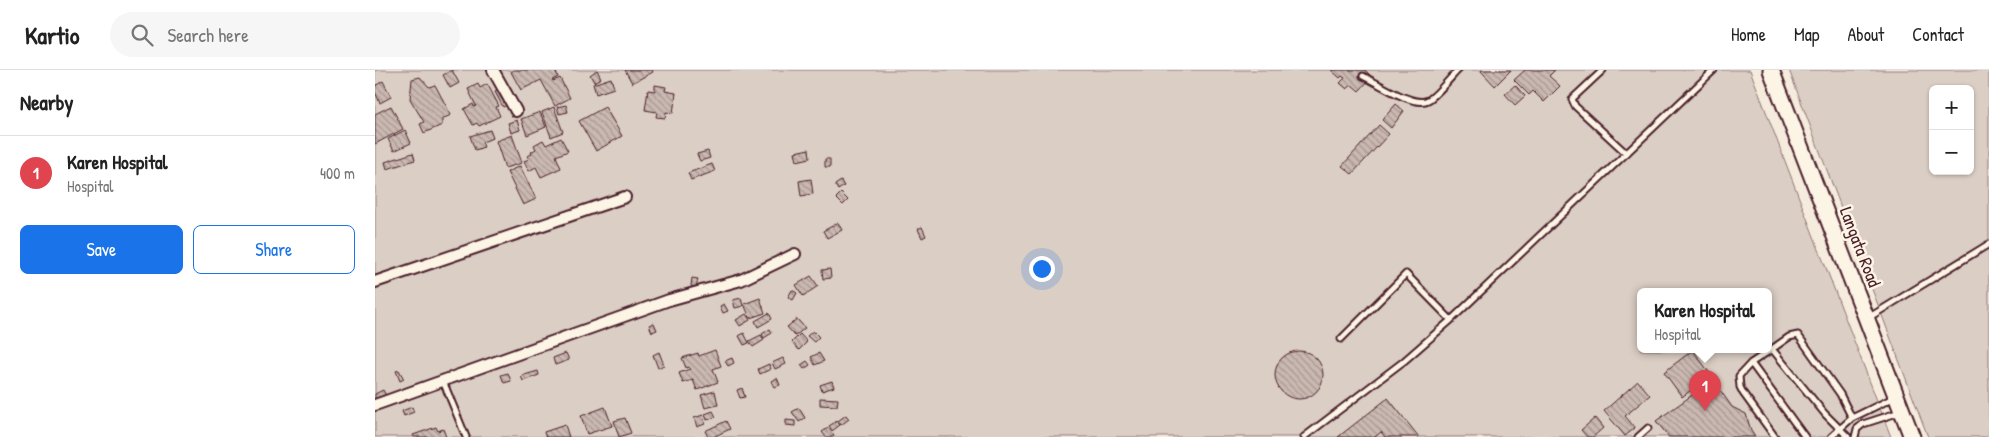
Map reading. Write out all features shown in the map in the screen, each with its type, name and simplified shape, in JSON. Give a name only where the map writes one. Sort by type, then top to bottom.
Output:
[{"type":"main road","name":"Langata Road","points":[[1771,70],[1912,437]]},
{"type":"street","points":[[493,70],[516,111]]},
{"type":"street","points":[[375,282],[625,197]]},
{"type":"street","points":[[375,405],[669,300],[741,280],[795,254]]},
{"type":"lane","points":[[1363,76],[1397,94],[1420,102],[1427,101],[1458,70]]},
{"type":"lane","points":[[1603,70],[1572,99],[1575,106],[1626,153]]},
{"type":"lane","points":[[1304,437],[1404,361],[1451,320],[1714,70]]},
{"type":"lane","points":[[1867,318],[1989,244]]},
{"type":"lane","points":[[1341,339],[1407,274],[1451,320]]},
{"type":"lane","points":[[1848,437],[1825,414],[1772,350],[1789,337],[1798,335],[1840,394],[1852,418]]},
{"type":"lane","points":[[1767,353],[1751,363],[1739,376],[1740,387],[1775,437]]},
{"type":"lane","points":[[1751,363],[1805,437]]},
{"type":"lane","points":[[443,381],[466,437]]},
{"type":"lane","points":[[1831,437],[1852,418],[1897,396]]},
{"type":"lane","points":[[1855,437],[1857,429],[1863,424],[1902,411]]},
{"type":"lane","points":[[1638,437],[1648,428]]},
{"type":"shaded area","points":[[375,70],[1750,70],[1891,437],[375,437]]},
{"type":"shaded area","points":[[1789,70],[1989,70],[1989,437],[1928,437]]},
{"type":"building","points":[[452,70],[459,83],[450,88],[443,75]]},
{"type":"building","points":[[514,70],[555,70],[558,77],[552,80],[560,78],[570,98],[555,106],[541,80],[521,90],[511,72]]},
{"type":"building","points":[[597,70],[601,78],[594,82],[590,75]]},
{"type":"building","points":[[625,70],[652,70],[653,72],[632,83]]},
{"type":"building","points":[[1331,70],[1365,70],[1372,77],[1359,91],[1352,85],[1347,89],[1340,83],[1345,78],[1342,76],[1340,78]]},
{"type":"building","points":[[1482,70],[1511,70],[1495,86]]},
{"type":"building","points":[[1525,70],[1555,70],[1549,76],[1560,86],[1544,102],[1533,91],[1529,95],[1514,80]]},
{"type":"building","points":[[420,77],[429,87],[435,85],[451,115],[442,119],[442,125],[424,133],[420,124],[424,122],[410,99],[412,79]]},
{"type":"building","points":[[611,78],[614,88],[596,94],[593,84]]},
{"type":"building","points":[[383,81],[391,97],[380,103],[375,92],[375,86]]},
{"type":"building","points":[[478,84],[480,88],[487,84],[499,106],[496,107],[500,116],[479,126],[477,123],[473,125],[464,109],[473,104],[474,107],[476,106],[468,89]]},
{"type":"building","points":[[655,85],[666,87],[665,91],[676,93],[673,113],[666,112],[665,118],[656,117],[657,112],[645,110],[648,90],[655,91]]},
{"type":"building","points":[[1515,85],[1525,96],[1515,105],[1505,94]]},
{"type":"building","points":[[501,88],[509,104],[503,107],[495,92]]},
{"type":"building","points":[[1396,104],[1404,111],[1391,128],[1382,120]]},
{"type":"building","points":[[566,105],[568,112],[559,114],[557,107]]},
{"type":"building","points":[[391,106],[403,129],[375,144],[375,114]]},
{"type":"building","points":[[554,107],[563,132],[551,137],[542,112]]},
{"type":"building","points":[[605,107],[622,136],[596,151],[579,121]]},
{"type":"building","points":[[540,112],[546,127],[527,135],[521,119]]},
{"type":"building","points":[[517,120],[520,130],[511,133],[508,123]]},
{"type":"building","points":[[1379,125],[1389,134],[1352,174],[1342,166]]},
{"type":"building","points":[[405,130],[411,143],[394,151],[388,139]]},
{"type":"building","points":[[490,130],[493,138],[482,142],[484,147],[475,150],[470,136]]},
{"type":"building","points":[[512,135],[522,163],[505,168],[496,141]]},
{"type":"building","points":[[561,138],[568,151],[556,156],[561,168],[541,177],[536,167],[529,171],[524,161],[529,159],[527,156],[536,149],[534,145],[543,140],[546,145]]},
{"type":"building","points":[[809,149],[810,158],[797,161],[795,152]]},
{"type":"building","points":[[708,151],[710,158],[700,161],[697,154]]},
{"type":"building","points":[[413,153],[415,160],[387,169],[385,162]]},
{"type":"building","points":[[825,159],[830,159],[830,167],[825,167]]},
{"type":"building","points":[[712,164],[715,171],[691,180],[688,173]]},
{"type":"building","points":[[520,166],[536,199],[523,205],[507,172]]},
{"type":"building","points":[[811,179],[813,194],[801,196],[799,181]]},
{"type":"building","points":[[841,181],[844,186],[838,190],[835,185]]},
{"type":"building","points":[[841,193],[848,200],[843,205],[836,198]]},
{"type":"building","points":[[838,223],[842,230],[827,238],[823,231]]},
{"type":"building","points":[[922,227],[926,236],[922,238],[918,229]]},
{"type":"building","points":[[830,269],[831,278],[823,279],[822,270]]},
{"type":"building","points":[[811,276],[818,286],[803,296],[796,285]]},
{"type":"building","points":[[692,278],[698,279],[696,287],[691,286]]},
{"type":"building","points":[[792,290],[797,293],[793,300],[788,297]]},
{"type":"building","points":[[741,298],[743,306],[735,308],[733,300]]},
{"type":"building","points":[[760,298],[765,313],[750,318],[744,304]]},
{"type":"building","points":[[724,304],[728,311],[723,313],[720,306]]},
{"type":"building","points":[[769,313],[772,319],[758,327],[755,321]]},
{"type":"building","points":[[746,314],[750,320],[740,326],[736,320]]},
{"type":"building","points":[[797,319],[805,328],[795,336],[787,327]]},
{"type":"building","points":[[654,323],[657,330],[652,332],[649,325]]},
{"type":"building","points":[[770,329],[772,333],[764,338],[762,334]]},
{"type":"building","points":[[813,331],[819,337],[814,342],[807,336]]},
{"type":"building","points":[[744,333],[749,343],[744,345],[739,336]]},
{"type":"building","points":[[800,334],[807,342],[799,350],[792,342]]},
{"type":"building","points":[[761,335],[764,340],[753,347],[749,341]]},
{"type":"building","points":[[715,350],[721,366],[713,369],[718,382],[697,390],[693,380],[683,383],[679,373],[690,369],[689,367],[686,368],[682,358],[698,353],[699,356]]},
{"type":"building","points":[[1299,351],[1308,353],[1316,358],[1321,366],[1323,375],[1321,384],[1316,392],[1308,397],[1299,399],[1290,397],[1282,392],[1277,384],[1275,375],[1277,366],[1282,358],[1290,353]]},
{"type":"building","points":[[659,352],[664,365],[658,368],[653,355]]},
{"type":"building","points":[[566,353],[569,360],[555,365],[553,358]]},
{"type":"building","points":[[819,353],[824,361],[815,365],[811,357]]},
{"type":"building","points":[[1689,353],[1695,353],[1711,375],[1682,397],[1664,372]]},
{"type":"building","points":[[732,358],[734,363],[728,366],[725,361]]},
{"type":"building","points":[[783,358],[786,364],[775,369],[772,363]]},
{"type":"building","points":[[807,361],[810,365],[804,369],[801,365]]},
{"type":"building","points":[[769,364],[771,369],[760,374],[758,369]]},
{"type":"building","points":[[399,370],[404,379],[400,381],[396,371]]},
{"type":"building","points":[[538,371],[539,375],[523,381],[521,376]]},
{"type":"building","points":[[508,373],[511,381],[504,383],[501,375]]},
{"type":"building","points":[[777,378],[780,385],[774,387],[771,381]]},
{"type":"building","points":[[1713,380],[1732,407],[1746,414],[1751,431],[1755,437],[1669,437],[1656,421]]},
{"type":"building","points":[[832,381],[834,387],[822,391],[820,385]]},
{"type":"building","points":[[1638,381],[1650,395],[1625,416],[1635,428],[1625,436],[1604,411]]},
{"type":"building","points":[[742,388],[745,397],[740,398],[737,390]]},
{"type":"building","points":[[383,390],[387,397],[375,402],[375,394]]},
{"type":"building","points":[[715,391],[718,405],[705,408],[701,395]]},
{"type":"building","points":[[820,398],[838,399],[837,406],[820,405]]},
{"type":"building","points":[[1388,398],[1419,437],[1385,437],[1381,432],[1375,437],[1338,437]]},
{"type":"building","points":[[412,407],[414,412],[404,416],[402,411]]},
{"type":"building","points":[[605,407],[612,426],[587,434],[581,416]]},
{"type":"building","points":[[799,408],[805,418],[799,422],[792,412]]},
{"type":"building","points":[[713,411],[716,417],[707,420],[705,414]]},
{"type":"building","points":[[703,415],[705,424],[697,427],[694,418]]},
{"type":"building","points":[[846,415],[849,419],[841,425],[838,421]]},
{"type":"building","points":[[625,418],[631,433],[619,437],[614,421]]},
{"type":"building","points":[[1595,418],[1603,428],[1593,437],[1587,437],[1581,430]]},
{"type":"building","points":[[786,420],[795,421],[795,426],[786,425]]},
{"type":"building","points":[[726,421],[730,429],[713,437],[708,437],[705,431]]},
{"type":"building","points":[[837,421],[840,425],[832,431],[829,426]]},
{"type":"building","points":[[565,425],[569,437],[546,437],[544,432]]},
{"type":"building","points":[[436,427],[438,431],[443,429],[446,437],[414,437],[413,435]]},
{"type":"building","points":[[828,428],[833,437],[826,437],[822,432]]},
{"type":"place","name":"Karen Hospital","points":[[1705,411]]}]
